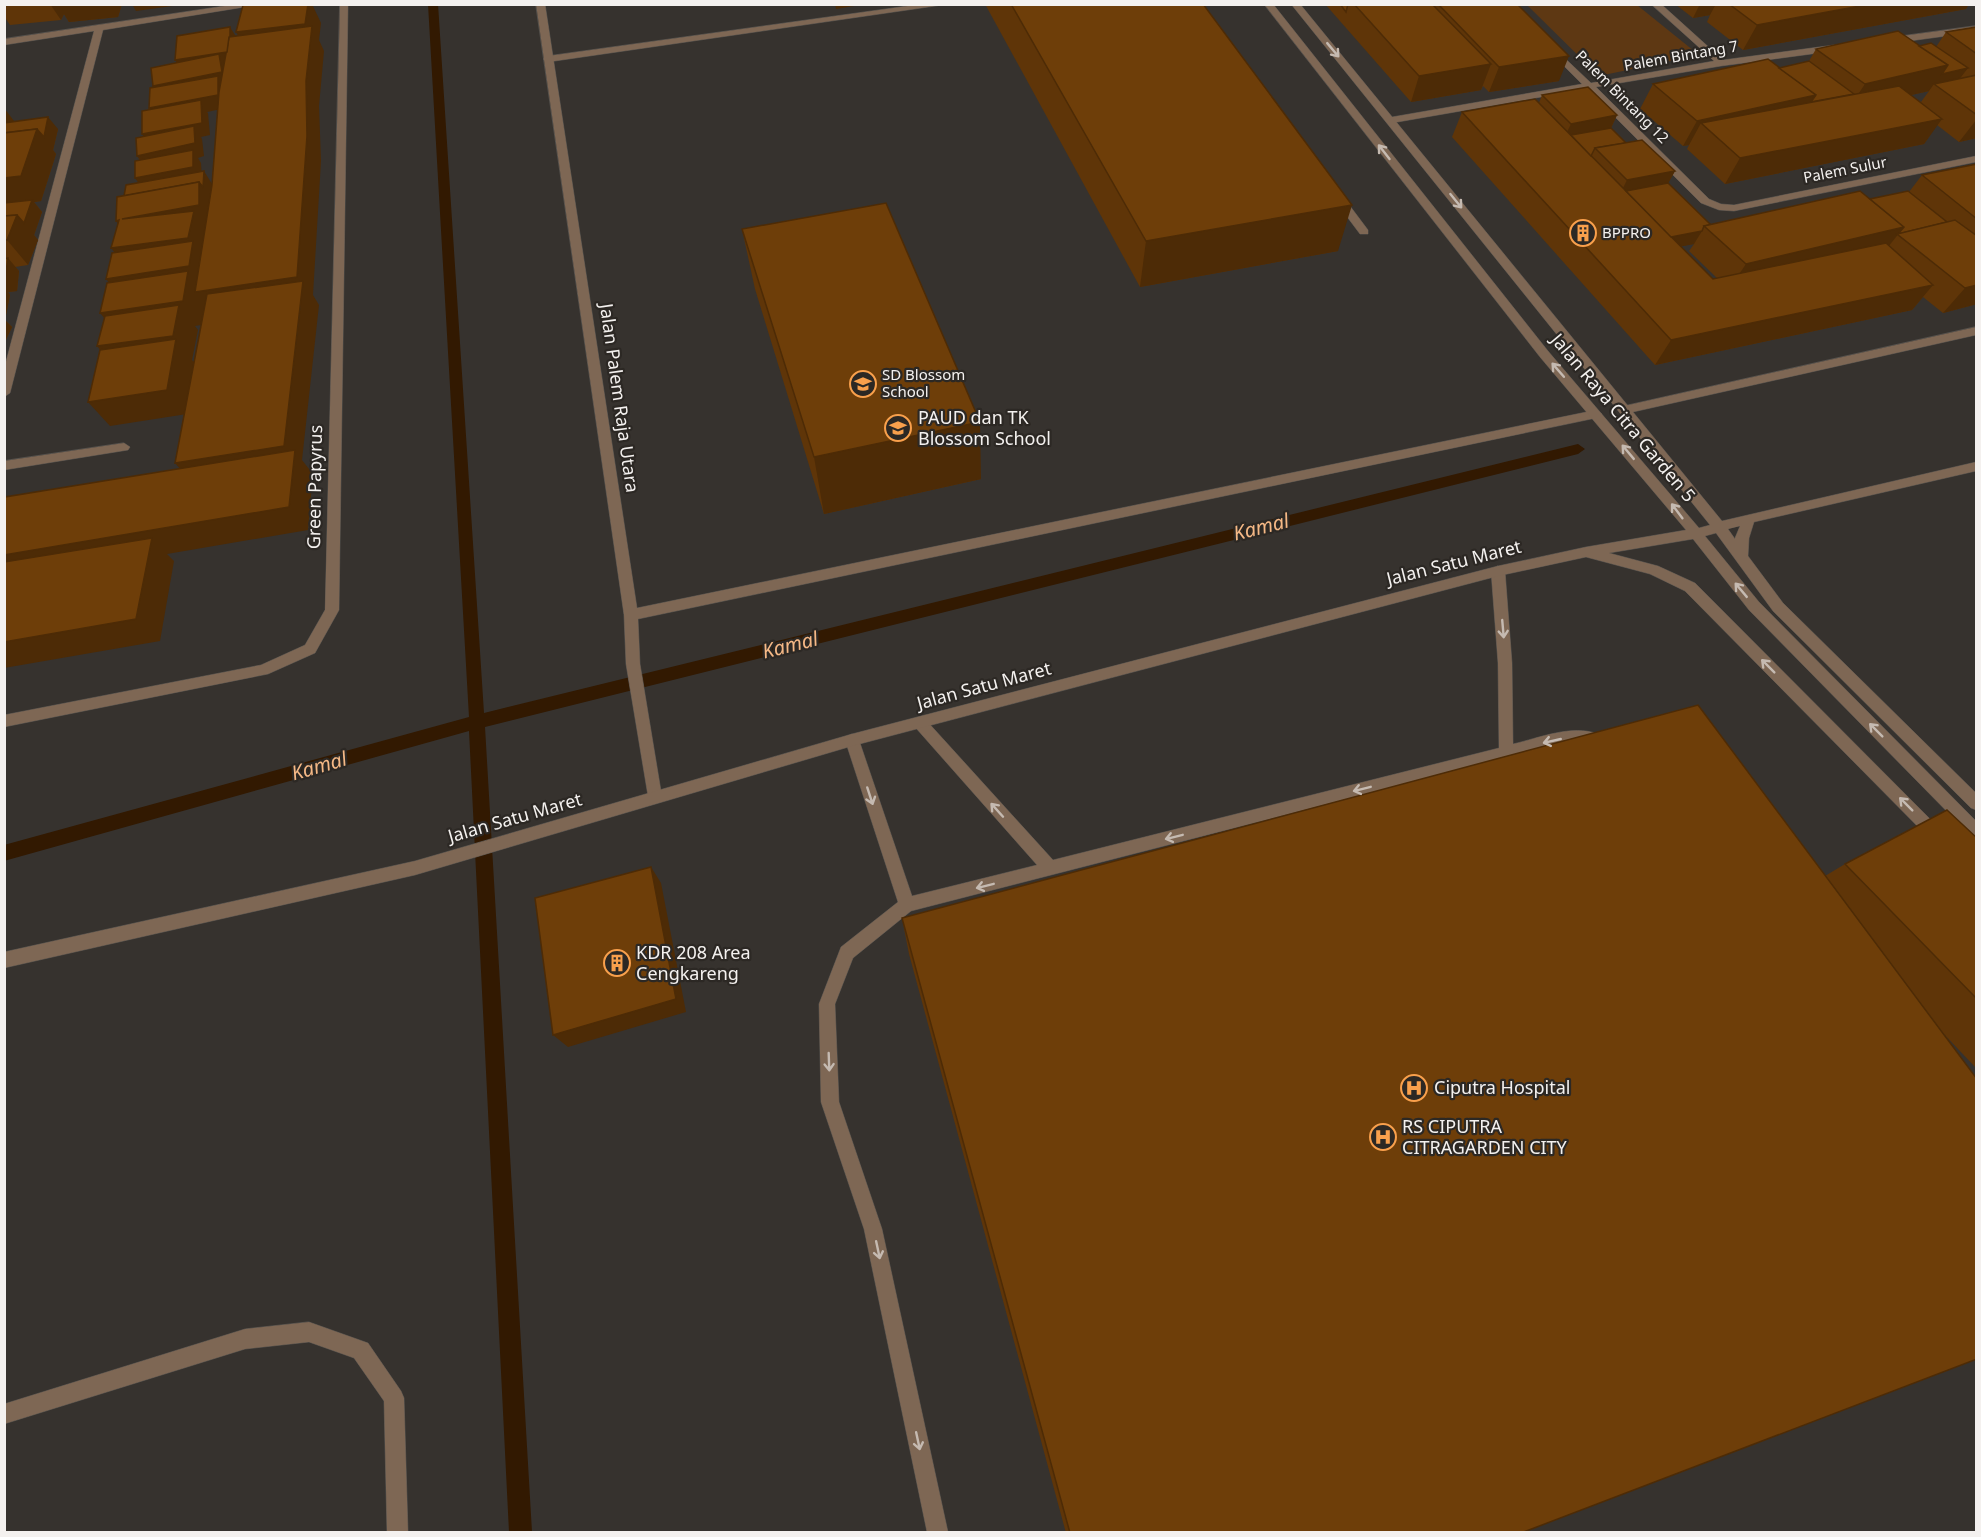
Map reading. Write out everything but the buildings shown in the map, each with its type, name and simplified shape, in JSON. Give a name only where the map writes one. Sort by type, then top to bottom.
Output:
[{"type":"street","points":[[4,42],[259,4]]},
{"type":"street","name":"Green Papyrus","points":[[4,721],[263,670],[310,648],[332,610],[344,4]]},
{"type":"street","name":"Jalan Palem Raja Utara","points":[[540,4],[631,615],[633,664],[654,797]]},
{"type":"street","points":[[548,58],[945,4]]},
{"type":"street","name":"Jalan Raya Citra Garden 5","points":[[1268,4],[1544,354],[1660,489],[1754,606],[1977,831]]},
{"type":"street","name":"Jalan Raya Citra Garden 5","points":[[1295,4],[1392,120],[1719,527],[1778,607],[1977,803]]},
{"type":"street","points":[[1655,4],[1721,63]]},
{"type":"street","points":[[4,393],[99,29]]},
{"type":"street","points":[[1872,43],[1977,29]]},
{"type":"street","name":"Palem Bintang 12","points":[[1540,37],[1705,201],[1719,207]]},
{"type":"street","name":"Palem Bintang 7","points":[[1392,120],[1721,63],[1849,46]]},
{"type":"street","name":"Palem Sulur","points":[[1719,207],[1734,208],[1977,159]]},
{"type":"street","points":[[1328,184],[1365,232]]},
{"type":"street","points":[[1624,410],[1977,331]]},
{"type":"street","points":[[631,615],[1596,414]]},
{"type":"street","points":[[4,466],[124,447]]},
{"type":"street","name":"Jalan Satu Maret","points":[[4,960],[414,868],[852,740],[1498,571],[1586,552],[1694,534],[1749,518],[1977,466]]},
{"type":"street","points":[[1741,557],[1742,538],[1749,518]]},
{"type":"street","points":[[1586,552],[1653,570],[1690,587],[1951,850]]},
{"type":"street","points":[[1498,571],[1505,663],[1506,752]]},
{"type":"street","points":[[920,723],[1051,869]]},
{"type":"street","points":[[937,1533],[873,1229],[830,1102],[827,1004],[847,953],[907,905],[1564,738],[1606,737]]},
{"type":"street","points":[[852,740],[907,905]]},
{"type":"street","points":[[4,1414],[245,1339],[309,1332],[361,1350],[394,1398],[398,1533]]},
{"type":"shaded area","points":[[1527,5],[1637,5],[1699,55],[1599,76]]},
{"type":"waterway","points":[[433,4],[477,722]]},
{"type":"waterway","name":"Kamal","points":[[477,722],[1578,449]]},
{"type":"waterway","name":"Kamal","points":[[4,853],[477,722]]},
{"type":"waterway","points":[[477,722],[521,1532]]},
{"type":"place","name":"BPPRO","points":[[1583,233]]},
{"type":"place","name":"SD Blossom School","points":[[863,384]]},
{"type":"place","name":"PAUD dan TK Blossom School","points":[[898,428]]},
{"type":"place","name":"KDR 208 Area Cengkareng","points":[[617,963]]},
{"type":"place","name":"Ciputra Hospital","points":[[1414,1088]]},
{"type":"place","name":"RS CIPUTRA CITRAGARDEN CITY","points":[[1383,1137]]}]
